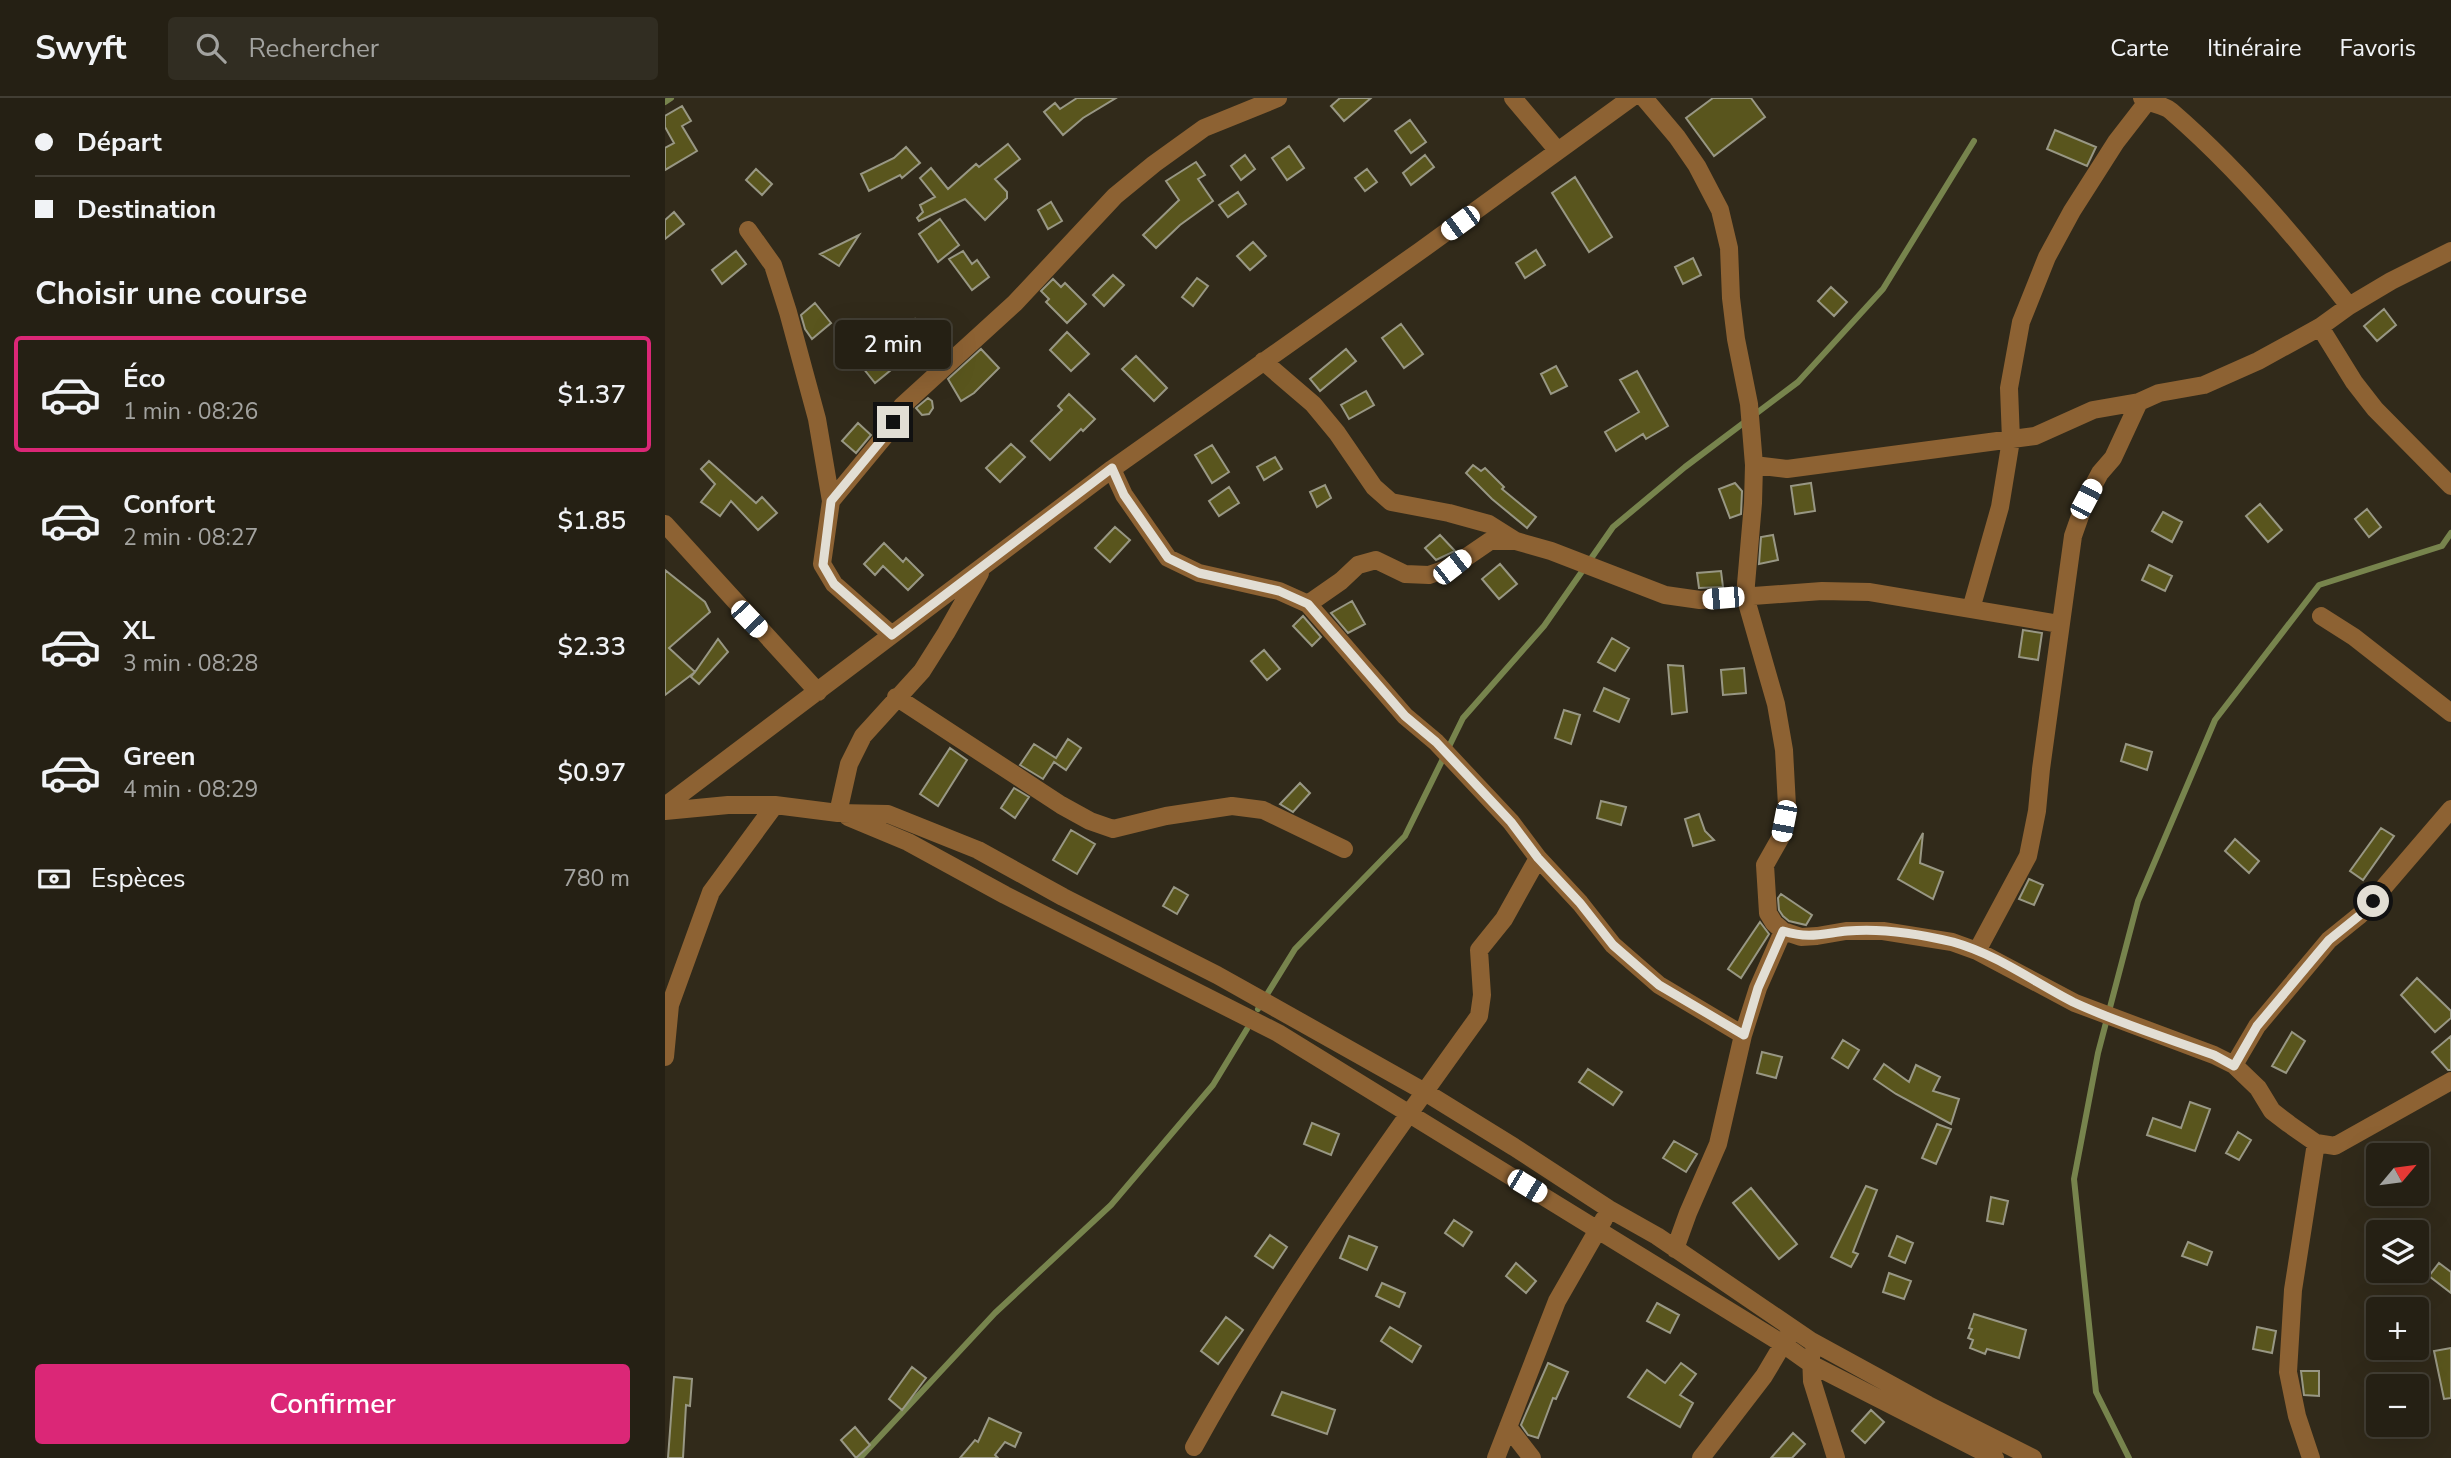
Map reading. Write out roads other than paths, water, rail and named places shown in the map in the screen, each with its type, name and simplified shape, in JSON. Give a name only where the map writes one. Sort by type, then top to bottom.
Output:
[{"type":"street","points":[[831,501],[884,437],[902,406],[1015,303],[1115,196],[1204,128],[1278,98]]},
{"type":"street","points":[[1513,98],[1558,151]]},
{"type":"street","points":[[665,808],[1112,468],[1632,98]]},
{"type":"street","points":[[1644,98],[1677,137],[1696,166],[1720,211],[1729,248],[1731,298],[1749,404],[1753,465],[1753,503],[1745,596],[1776,704],[1784,750],[1787,806],[1782,835],[1765,865],[1768,913],[1774,923],[1783,931],[1801,936],[1846,931],[1883,931],[1952,942],[1977,951],[2075,1003],[2214,1055],[2234,1066],[2258,1088],[2271,1111],[2316,1143],[2335,1146],[2451,1081]]},
{"type":"street","points":[[1971,609],[2000,507],[2011,440],[2009,388],[2021,322],[2047,257],[2072,211],[2145,100],[2168,108],[2219,154],[2305,249],[2349,306]]},
{"type":"street","points":[[748,230],[773,265],[789,312],[817,419],[831,501],[823,565],[834,584],[892,635]]},
{"type":"street","points":[[1753,465],[1787,469],[2035,436],[2093,411],[2139,402],[2159,393],[2204,385],[2238,371],[2320,327],[2391,281],[2451,251]]},
{"type":"street","points":[[2320,327],[2354,382],[2375,409],[2451,486]]},
{"type":"street","points":[[1263,361],[1313,404],[1374,486],[1391,502],[1489,524],[1516,541]]},
{"type":"street","points":[[1977,951],[2028,856],[2037,811],[2073,536],[2086,499],[2100,473],[2113,458],[2139,402]]},
{"type":"street","points":[[1112,468],[1124,495],[1168,558],[1199,573],[1279,591],[1308,604],[1405,716],[1436,742],[1511,822],[1538,858],[1580,903],[1613,945],[1659,985],[1744,1035]]},
{"type":"street","points":[[665,524],[817,692]]},
{"type":"street","points":[[1308,604],[1341,581],[1358,565],[1376,560],[1405,574],[1429,575],[1452,567],[1490,541],[1516,541],[1551,551],[1665,595],[1700,600],[1822,591],[1870,592],[2060,624]]},
{"type":"street","points":[[838,813],[849,764],[863,736],[922,671],[985,563]]},
{"type":"street","points":[[2321,616],[2354,637],[2405,680],[2451,713]]},
{"type":"street","points":[[897,697],[1061,805],[1090,821],[1113,829],[1167,816],[1232,806],[1262,810],[1344,849]]},
{"type":"street","points":[[665,808],[775,805],[838,813],[888,814],[978,850],[1063,897],[1217,975],[1425,1092],[1609,1209],[1657,1236],[1787,1336],[1811,1364],[1994,1458]]},
{"type":"street","points":[[665,1057],[670,1005],[711,892],[775,805]]},
{"type":"street","points":[[2234,1066],[2257,1026],[2321,949],[2360,915],[2451,809]]},
{"type":"street","points":[[838,813],[908,842],[1005,895],[1278,1033],[1598,1228],[1787,1336],[1811,1341],[2033,1458]]},
{"type":"street","points":[[1194,1447],[1233,1375],[1347,1201],[1479,1016],[1482,995],[1479,950],[1504,919],[1538,858]]},
{"type":"street","points":[[1675,1249],[1718,1144],[1758,988],[1783,931]]},
{"type":"street","points":[[2311,1458],[2297,1416],[2288,1372],[2293,1290],[2316,1143]]},
{"type":"street","points":[[1496,1458],[1557,1301],[1609,1209]]},
{"type":"street","points":[[1701,1458],[1764,1376],[1787,1336]]},
{"type":"street","points":[[1811,1341],[1812,1381],[1836,1458]]},
{"type":"street","points":[[1508,1427],[1532,1458]]},
{"type":"waterway","points":[[665,102],[671,98]]},
{"type":"waterway","points":[[1258,1009],[1295,949],[1405,836],[1463,718],[1544,626],[1613,527],[1685,467],[1798,382],[1883,289],[1974,141]]},
{"type":"waterway","points":[[2129,1458],[2096,1392],[2074,1179],[2098,1053],[2138,901],[2215,720],[2319,585],[2442,546],[2451,533]]},
{"type":"waterway","points":[[860,1458],[995,1313],[1111,1205],[1213,1085],[1247,1029]]}]
